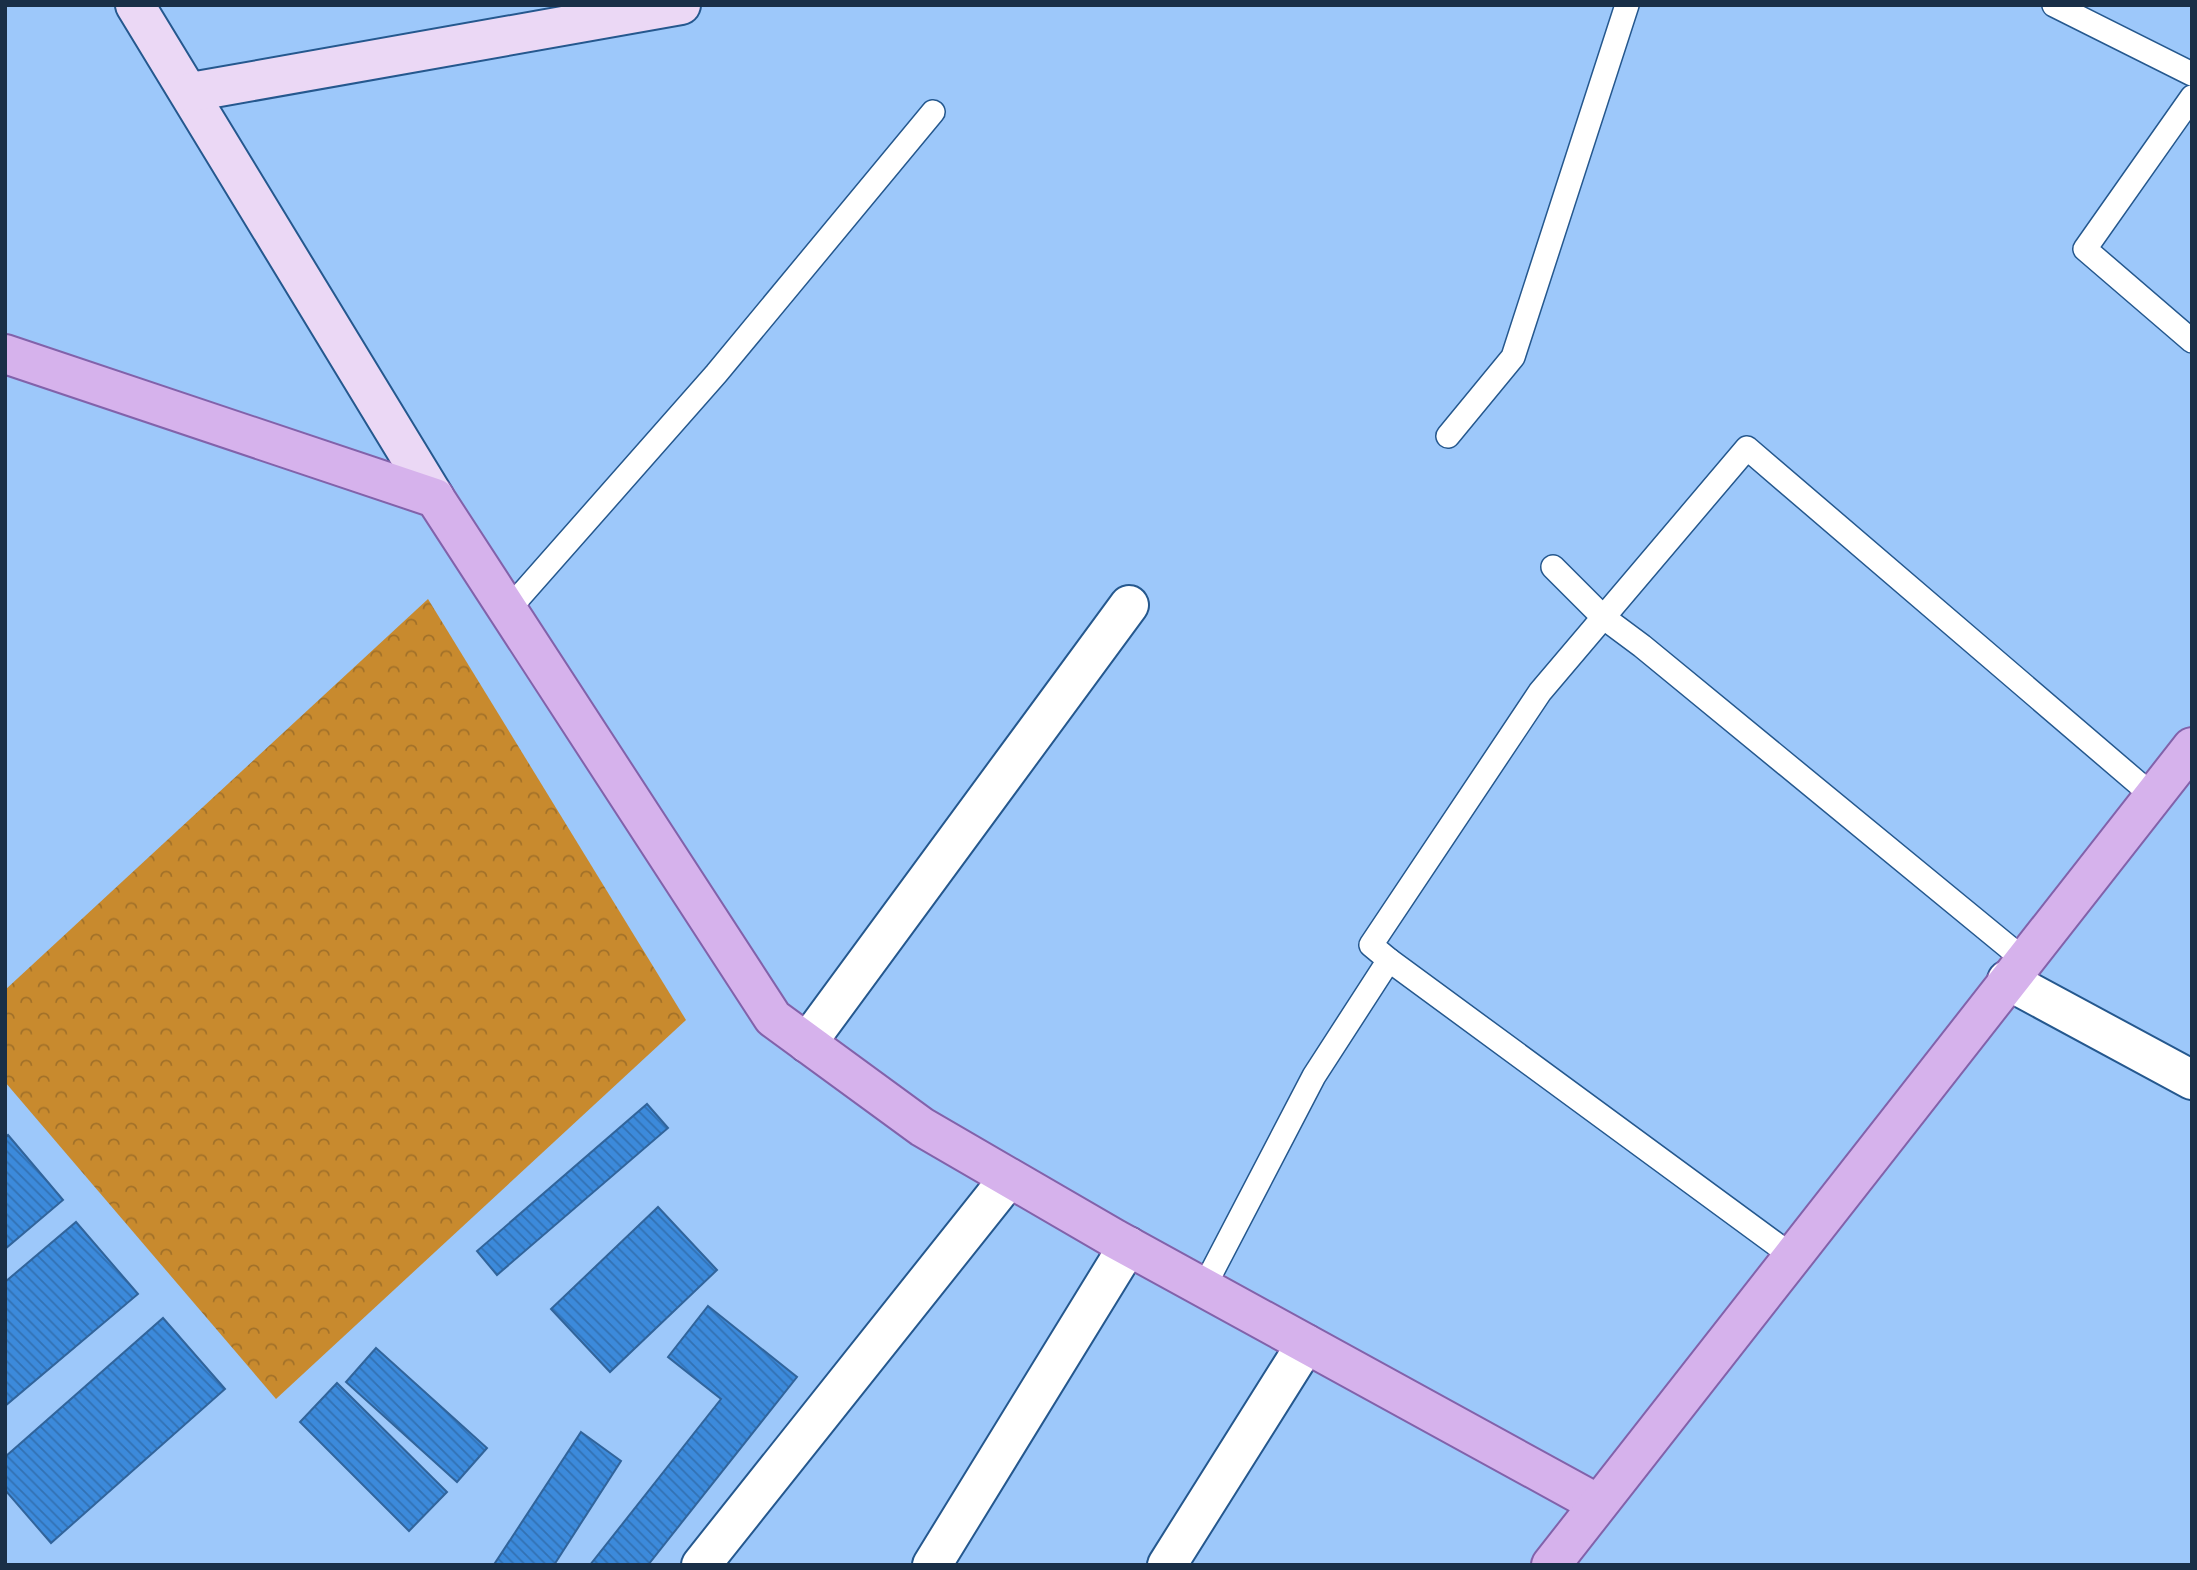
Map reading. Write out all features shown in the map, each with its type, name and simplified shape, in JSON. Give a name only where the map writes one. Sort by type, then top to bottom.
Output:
[{"type":"main road","points":[[135,5],[191,92],[435,498],[773,1018],[922,1127],[1128,1246],[1598,1504]]},
{"type":"main road","points":[[191,92],[681,5]]},
{"type":"main road","points":[[5,354],[435,498]]},
{"type":"main road","points":[[1551,1565],[2192,747]]},
{"type":"street","points":[[807,1043],[1129,605]]},
{"type":"street","points":[[2015,970],[2192,1080]]},
{"type":"street","points":[[701,1565],[1009,1178]]},
{"type":"street","points":[[932,1565],[1128,1246]]},
{"type":"street","points":[[1167,1565],[1306,1344]]},
{"type":"lane","points":[[1448,436],[1513,356],[1627,5]]},
{"type":"lane","points":[[2054,5],[2192,74]]},
{"type":"lane","points":[[2192,97],[2085,249],[2192,341]]},
{"type":"lane","points":[[508,610],[716,374],[933,112]]},
{"type":"lane","points":[[1792,1256],[1371,945],[1540,692],[1747,448],[2153,796]]},
{"type":"lane","points":[[1553,567],[1603,617],[1642,646],[2015,970]]},
{"type":"lane","points":[[1204,1287],[1314,1076],[1390,960]]},
{"type":"green space","points":[[428,599],[686,1020],[276,1399],[5,1082],[5,990]]},
{"type":"building","points":[[647,1104],[668,1128],[497,1275],[477,1251]]},
{"type":"building","points":[[8,1135],[63,1200],[5,1249],[5,1138]]},
{"type":"building","points":[[658,1207],[717,1270],[610,1372],[551,1309]]},
{"type":"building","points":[[76,1222],[138,1294],[5,1406],[5,1282]]},
{"type":"building","points":[[708,1306],[797,1377],[648,1565],[590,1565],[721,1399],[668,1357]]},
{"type":"building","points":[[163,1318],[225,1389],[51,1543],[5,1490],[5,1457]]},
{"type":"building","points":[[376,1348],[487,1448],[457,1482],[346,1382]]},
{"type":"building","points":[[337,1383],[447,1492],[409,1531],[300,1422]]},
{"type":"building","points":[[581,1432],[621,1461],[554,1565],[498,1565],[495,1563]]}]
